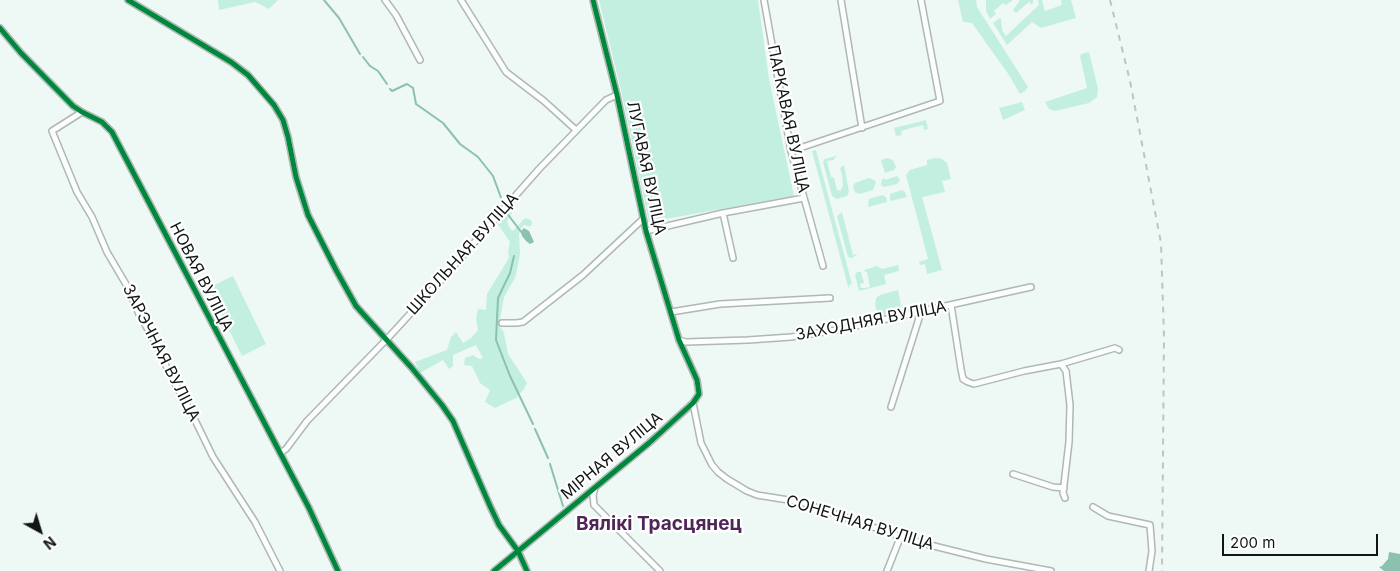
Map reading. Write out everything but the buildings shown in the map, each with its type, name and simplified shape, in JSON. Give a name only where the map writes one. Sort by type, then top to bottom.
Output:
[{"type":"street","points":[[128,0],[213,49],[248,76],[274,104],[287,132],[296,178],[308,214],[356,306],[432,391],[452,421],[493,513],[499,525],[518,551],[527,571]]},
{"type":"street","points":[[385,0],[396,15],[420,60]]},
{"type":"street","points":[[461,0],[506,72],[544,101],[576,130]]},
{"type":"street","name":"ЛУГАВАЯ ВУЛІЦА","points":[[593,0],[618,95],[646,231],[679,340]]},
{"type":"street","name":"ПАРКАВАЯ ВУЛІЦА","points":[[764,0],[791,151],[823,266]]},
{"type":"street","points":[[841,0],[862,128]]},
{"type":"street","points":[[791,151],[940,101],[921,0]]},
{"type":"street","name":"НОВАЯ ВУЛІЦА","points":[[0,28],[21,53],[73,106],[100,121],[112,132],[280,453],[338,571]]},
{"type":"street","name":"ЛУГАВАЯ ВУЛІЦА","points":[[539,169],[606,100],[618,95]]},
{"type":"street","name":"ЗАРЭЧНАЯ ВУЛІЦА","points":[[82,112],[52,130],[76,192],[127,286],[138,314],[159,349],[168,372],[191,412],[213,458],[255,522],[280,571]]},
{"type":"street","name":"ШКОЛЬНАЯ ВУЛІЦА","points":[[280,453],[286,449],[308,421],[443,278],[539,169]]},
{"type":"street","points":[[646,231],[723,213],[804,198]]},
{"type":"street","points":[[723,213],[733,258]]},
{"type":"street","points":[[502,323],[523,322],[583,275],[644,219]]},
{"type":"street","name":"ЗАХОДНЯЯ ВУЛІЦА","points":[[679,340],[686,342],[791,337],[837,330],[1030,287]]},
{"type":"street","points":[[670,312],[720,304],[830,298]]},
{"type":"street","points":[[951,305],[963,379],[974,384],[1061,364],[1115,348],[1119,350]]},
{"type":"street","points":[[891,407],[921,312]]},
{"type":"street","points":[[679,340],[699,385],[699,394],[693,403]]},
{"type":"street","points":[[1061,364],[1066,371],[1070,405],[1069,442],[1063,493],[1065,498]]},
{"type":"street","name":"МІРНАЯ ВУЛІЦА","points":[[494,571],[693,403]]},
{"type":"street","name":"СОНЕЧНАЯ ВУЛІЦА","points":[[693,403],[703,448],[718,472],[727,480],[757,495],[801,502],[900,538],[986,559],[1051,571]]},
{"type":"street","points":[[1012,474],[1054,487],[1064,488]]},
{"type":"street","name":"МІРНАЯ ВУЛІЦА","points":[[597,486],[593,494],[594,505],[660,571]]},
{"type":"street","points":[[585,495],[594,505]]},
{"type":"street","points":[[1093,507],[1108,516],[1150,525],[1152,551],[1149,571]]},
{"type":"street","points":[[887,571],[900,538]]},
{"type":"shaded area","points":[[218,0],[278,0],[269,9],[255,2],[219,10]]},
{"type":"shaded area","points":[[599,0],[758,0],[769,79],[794,196],[649,222],[621,90]]},
{"type":"shaded area","points":[[958,0],[976,0],[977,7],[1028,87],[1025,91],[1020,94],[1009,75],[972,23],[963,22]]},
{"type":"shaded area","points":[[986,0],[1013,0],[1006,5],[1003,3],[994,11],[996,14],[990,19],[986,11]]},
{"type":"shaded area","points":[[1020,0],[1033,0],[1033,2],[1032,5],[1029,2],[1016,13],[1013,10]]},
{"type":"shaded area","points":[[1038,0],[1042,0],[1045,11],[1062,5],[1061,0],[1071,0],[1076,18],[1041,28],[1032,22],[1007,45],[993,23],[1001,19],[1002,30],[1006,36],[1039,5]]},
{"type":"shaded area","points":[[1089,52],[1098,89],[1097,97],[1089,103],[1055,111],[1049,109],[1045,102],[1087,88],[1080,56]]},
{"type":"shaded area","points":[[1022,102],[1025,110],[1003,120],[999,108]]},
{"type":"shaded area","points":[[926,120],[928,129],[924,130],[923,125],[901,131],[902,135],[896,136],[894,128]]},
{"type":"shaded area","points":[[816,150],[852,284],[849,285],[849,290],[812,151]]},
{"type":"shaded area","points":[[836,156],[834,160],[827,161],[831,177],[834,178],[837,190],[841,191],[843,178],[840,168],[844,165],[849,192],[847,196],[837,199],[832,196],[823,162],[825,159]]},
{"type":"shaded area","points":[[887,158],[893,160],[896,167],[894,170],[885,173],[881,160]]},
{"type":"shaded area","points":[[942,159],[947,163],[951,179],[942,181],[945,192],[922,197],[942,270],[927,274],[925,264],[920,265],[919,262],[928,259],[906,175],[910,170],[927,165],[927,160]]},
{"type":"shaded area","points":[[897,176],[900,180],[897,184],[884,187],[881,185],[882,179],[885,178],[885,180]]},
{"type":"shaded area","points":[[869,178],[876,182],[873,190],[860,194],[855,192],[853,187],[855,183]]},
{"type":"shaded area","points":[[902,190],[907,197],[890,201],[890,194]]},
{"type":"shaded area","points":[[882,195],[886,197],[887,202],[868,207],[869,199]]},
{"type":"shaded area","points":[[510,208],[513,211],[507,221],[513,231],[525,218],[531,220],[532,224],[530,227],[524,225],[521,228],[517,270],[515,278],[504,297],[499,325],[504,333],[508,354],[527,383],[516,398],[495,408],[485,402],[490,390],[480,383],[472,366],[464,365],[465,358],[473,355],[479,359],[483,358],[476,345],[453,355],[453,366],[449,369],[443,360],[420,373],[415,362],[447,350],[451,337],[456,332],[463,343],[478,330],[476,319],[478,309],[486,310],[487,294],[509,258],[510,242],[497,223]]},
{"type":"shaded area","points":[[842,212],[853,255],[858,254],[852,258],[848,257],[837,216]]},
{"type":"shaded area","points":[[524,228],[529,231],[534,242],[530,244],[522,236],[521,231]]},
{"type":"shaded area","points":[[898,265],[899,271],[884,275],[886,284],[859,291],[855,275],[857,272],[861,272],[864,283],[860,284],[861,288],[865,288],[870,287],[867,272],[864,270],[877,266],[882,269]]},
{"type":"shaded area","points":[[233,276],[266,344],[242,356],[208,288]]},
{"type":"shaded area","points":[[898,290],[902,311],[878,316],[875,305],[876,298]]},
{"type":"shaded area","points":[[1389,552],[1400,554],[1400,571],[1384,571],[1379,567],[1388,559]]},
{"type":"waterway","points":[[324,0],[339,18],[360,54]]},
{"type":"waterway","points":[[363,57],[370,66],[378,71],[387,84]]},
{"type":"waterway","points":[[390,89],[392,91],[407,84],[413,88],[416,104],[443,123],[460,144],[478,157],[493,176],[503,203]]},
{"type":"waterway","points":[[506,212],[522,233]]},
{"type":"waterway","points":[[514,256],[510,273],[498,298],[496,340],[510,376],[533,424]]},
{"type":"waterway","points":[[535,429],[548,458]]},
{"type":"waterway","points":[[550,464],[563,506]]},
{"type":"railway","points":[[1110,0],[1130,81],[1161,243],[1164,337],[1162,571]]},
{"type":"cycle path","points":[[128,0],[231,62],[248,75],[274,105],[283,120],[296,177],[308,215],[336,270],[356,306],[411,367],[453,421],[499,525],[518,551],[527,571]]},
{"type":"cycle path","points":[[494,571],[649,443],[693,403],[699,394],[697,380],[679,340],[646,231],[617,95],[593,0]]},
{"type":"cycle path","points":[[0,28],[21,53],[73,106],[102,122],[112,132],[309,508],[338,571]]},
{"type":"district","name":"Вялікі Трасцянец","points":[[659,524]]}]
